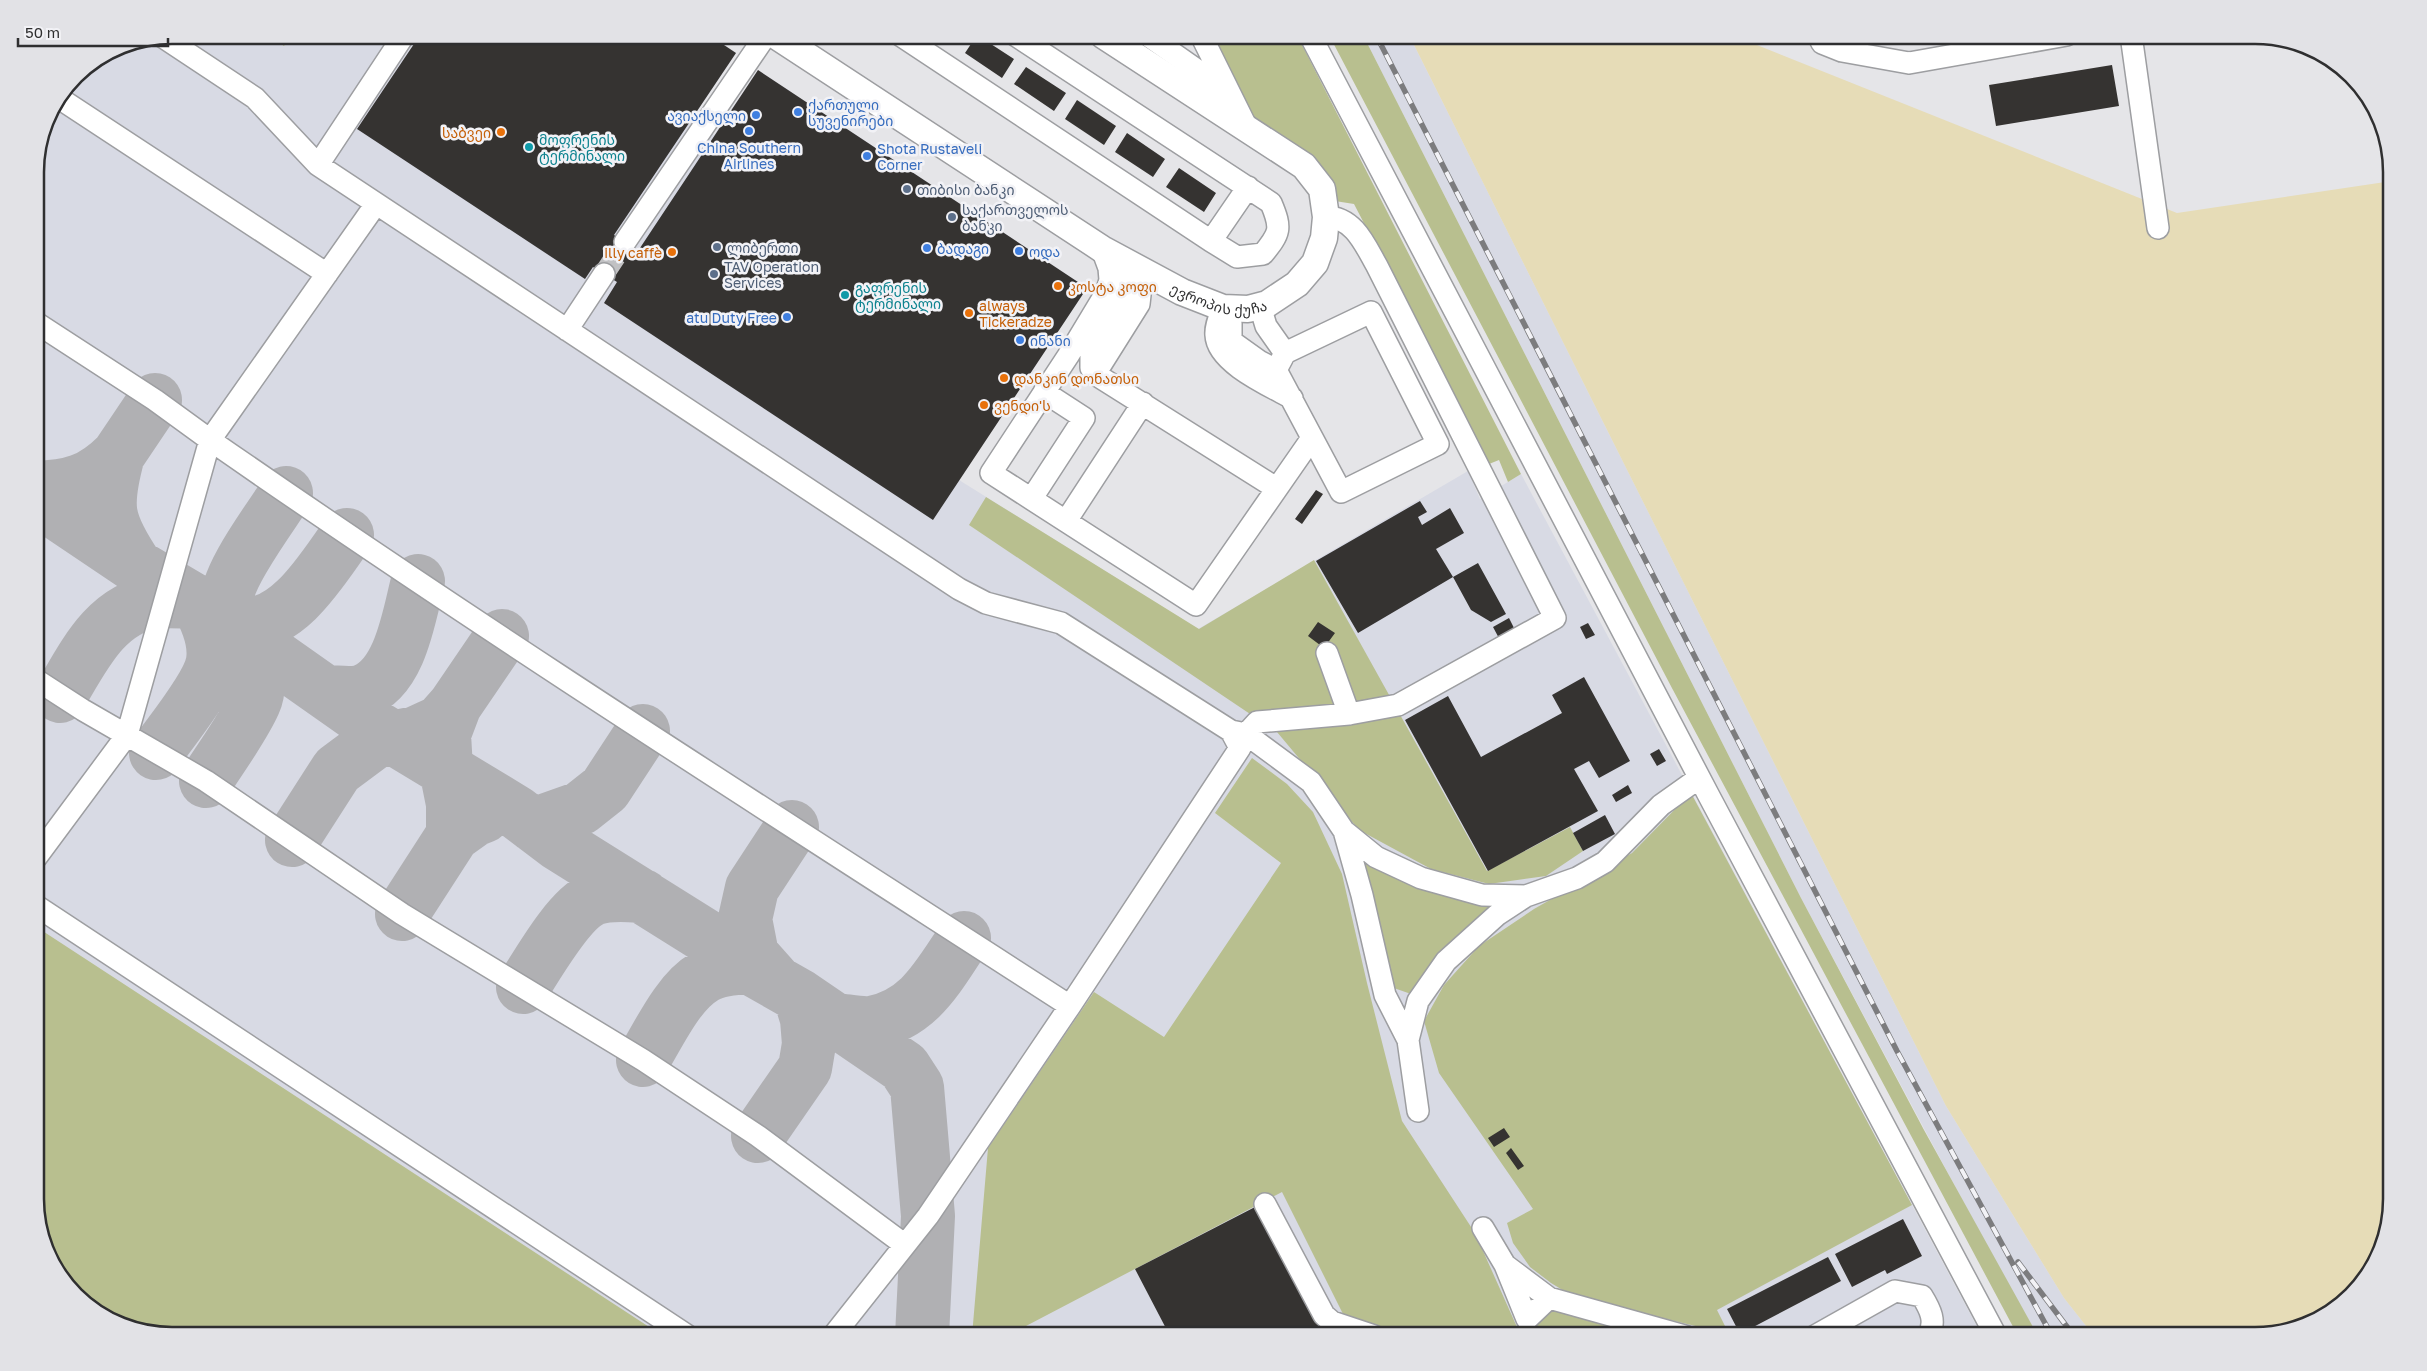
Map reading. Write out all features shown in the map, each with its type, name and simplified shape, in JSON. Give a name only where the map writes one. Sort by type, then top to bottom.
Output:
[{"type":"main road","name":"ევროპის ქუჩა","points":[[789,44],[1120,258],[1182,292],[1239,308],[1267,304],[1297,284],[1315,263],[1324,238],[1326,217],[1322,190],[1304,166],[1117,44]]},
{"type":"street","points":[[174,44],[255,98],[318,165],[959,589],[986,603],[1061,623],[1239,733],[1311,782],[1344,831],[1376,857],[1421,878],[1482,895],[1526,896]]},
{"type":"street","points":[[318,165],[398,44]]},
{"type":"street","points":[[625,242],[760,44]]},
{"type":"street","points":[[915,44],[1237,257],[1263,254],[1278,236],[1279,221],[1271,204],[1248,187],[1029,44]]},
{"type":"street","points":[[1160,44],[1227,91]]},
{"type":"street","points":[[1206,44],[1227,91],[1247,128]]},
{"type":"street","points":[[1315,44],[1699,778],[1991,1327]]},
{"type":"street","points":[[1825,44],[1842,50],[1909,63],[2016,44]]},
{"type":"street","points":[[2132,44],[2158,228]]},
{"type":"street","points":[[65,102],[327,274]]},
{"type":"street","points":[[1211,241],[1248,187]]},
{"type":"street","points":[[44,847],[127,736],[210,440],[376,204]]},
{"type":"street","points":[[1239,733],[1257,722],[1349,714],[1398,705],[1555,618],[1377,266],[1358,234],[1345,221],[1326,217]]},
{"type":"street","points":[[1276,488],[1095,374],[1091,368],[1091,349],[1124,294],[1125,278],[1120,258],[1109,268],[1110,280],[1106,293],[1068,356],[991,473],[1196,605],[1312,438]]},
{"type":"street","points":[[567,330],[604,274]]},
{"type":"street","points":[[1239,308],[1230,328],[1231,341],[1259,361],[1281,361],[1371,312],[1438,444],[1341,492],[1292,398],[1281,361],[1266,326],[1239,308]]},
{"type":"street","points":[[1239,308],[1216,334],[1218,345],[1225,355],[1242,369],[1292,398]]},
{"type":"street","points":[[44,328],[155,400],[347,535],[643,731],[1070,1006]]},
{"type":"street","points":[[1032,498],[1084,418],[1044,392]]},
{"type":"street","points":[[1066,521],[1143,403]]},
{"type":"street","points":[[1327,652],[1349,714]]},
{"type":"street","points":[[44,685],[127,736],[206,781],[402,914],[643,1060],[758,1136],[905,1245]]},
{"type":"street","points":[[840,1327],[928,1216],[1070,1006],[1240,748],[1239,733]]},
{"type":"street","points":[[1408,1040],[1418,1001],[1446,961],[1497,915],[1526,896],[1577,878],[1605,862],[1661,805],[1699,778]]},
{"type":"street","points":[[1344,831],[1362,895],[1385,995],[1408,1040],[1418,1111]]},
{"type":"street","points":[[44,911],[674,1327]]},
{"type":"street","points":[[1266,1204],[1324,1315],[1332,1322],[1347,1327]]},
{"type":"street","points":[[1483,1228],[1505,1265],[1529,1327]]},
{"type":"street","points":[[1505,1265],[1549,1298],[1653,1327]]},
{"type":"street","points":[[1830,1327],[1895,1291],[1922,1296],[1931,1310],[1933,1327]]},
{"type":"street","points":[[1530,1327],[1549,1298]]},
{"type":"shaded area","points":[[172,44],[281,44],[284,46],[285,44],[722,44],[736,53],[692,119],[714,135],[758,70],[1087,288],[959,480],[1198,629],[1468,471],[1480,499],[1521,474],[1977,1327],[172,1327],[139,1323],[108,1310],[81,1290],[61,1263],[48,1232],[44,1207],[44,164],[48,139],[57,115],[65,101],[81,81],[108,61],[147,46]]},
{"type":"shaded area","points":[[1368,44],[1414,44],[1946,1106],[2064,1298],[2087,1327],[2033,1327],[1996,1263],[1801,898]]},
{"type":"green space","points":[[1215,44],[1302,44],[1521,474],[1508,482],[1499,460],[1489,464],[1354,204],[1335,201],[1254,121]]},
{"type":"green space","points":[[1334,44],[1368,44],[1801,898],[1924,1130],[2033,1327],[2013,1327],[1673,690]]},
{"type":"green space","points":[[986,497],[1199,629],[1314,560],[1487,871],[1570,827],[1583,851],[1546,876],[1489,884],[1431,869],[1359,830],[1277,732],[969,525]]},
{"type":"green space","points":[[1252,758],[1287,784],[1313,812],[1342,874],[1402,1121],[1475,1233],[1517,1327],[1370,1327],[1344,1316],[1282,1192],[1026,1327],[973,1327],[988,1148],[1094,992],[1164,1037],[1281,863],[1215,813]]},
{"type":"green space","points":[[1691,793],[1912,1205],[1717,1310],[1726,1327],[1700,1327],[1574,1297],[1530,1267],[1513,1243],[1507,1223],[1533,1209],[1439,1073],[1424,1021],[1444,985],[1479,946],[1534,909],[1632,853]]},
{"type":"green space","points":[[1365,856],[1510,900],[1411,994],[1391,987],[1371,916]]},
{"type":"green space","points":[[44,932],[649,1327],[172,1327],[139,1323],[108,1310],[94,1301],[81,1290],[61,1263],[46,1224],[44,1207]]},
{"type":"green space","points":[[1550,1304],[1621,1327],[1536,1327],[1535,1322]]},
{"type":"sand","points":[[1414,44],[1754,44],[2177,213],[2383,182],[2383,1199],[2379,1232],[2366,1263],[2346,1290],[2333,1301],[2319,1310],[2288,1323],[2255,1327],[2087,1327],[2064,1298],[1946,1106]]},
{"type":"building","name":"გაფრენის ტერმინალი","points":[[414,44],[722,44],[736,53],[614,235],[638,251],[758,70],[1087,288],[933,520],[604,303],[617,282],[593,267],[585,279],[357,129]]},
{"type":"building","points":[[971,44],[991,44],[1014,59],[1002,78],[965,53]]},
{"type":"building","points":[[2112,65],[2119,106],[1996,126],[1989,85]]},
{"type":"building","points":[[1026,67],[1066,93],[1054,111],[1014,84]]},
{"type":"building","points":[[1077,100],[1116,126],[1104,145],[1065,119]]},
{"type":"building","points":[[1127,133],[1165,159],[1153,177],[1115,152]]},
{"type":"building","points":[[1179,168],[1216,193],[1204,212],[1166,187]]},
{"type":"building","points":[[1316,490],[1323,494],[1302,524],[1295,519]]},
{"type":"building","points":[[1420,501],[1427,512],[1418,517],[1422,525],[1450,508],[1464,533],[1436,549],[1453,577],[1358,633],[1316,561]]},
{"type":"building","points":[[1478,563],[1506,614],[1491,622],[1471,610],[1453,577]]},
{"type":"building","points":[[1509,618],[1517,634],[1501,642],[1493,627]]},
{"type":"building","points":[[1318,622],[1335,633],[1324,648],[1308,636]]},
{"type":"building","points":[[1588,623],[1595,635],[1586,639],[1580,627]]},
{"type":"building","points":[[1584,677],[1630,761],[1599,778],[1589,761],[1574,769],[1598,811],[1488,871],[1405,720],[1448,696],[1481,757],[1562,713],[1552,695]]},
{"type":"building","points":[[1659,749],[1666,761],[1657,766],[1650,754]]},
{"type":"building","points":[[1628,785],[1632,793],[1616,802],[1612,795]]},
{"type":"building","points":[[1605,815],[1615,834],[1583,851],[1573,833]]},
{"type":"building","points":[[1504,1128],[1510,1137],[1494,1147],[1488,1138]]},
{"type":"building","points":[[1511,1148],[1524,1166],[1518,1170],[1506,1153]]},
{"type":"building","points":[[1257,1206],[1319,1327],[1165,1327],[1135,1269]]},
{"type":"building","points":[[1903,1219],[1922,1256],[1887,1274],[1885,1270],[1852,1287],[1835,1254]]},
{"type":"building","points":[[1828,1257],[1841,1281],[1753,1327],[1736,1327],[1727,1309]]},
{"type":"taxiway","points":[[118,455],[155,400]]},
{"type":"taxiway","points":[[44,487],[70,484],[90,477],[118,455],[111,488],[110,513],[113,525],[136,566]]},
{"type":"taxiway","points":[[238,631],[227,606],[232,580],[249,548],[286,493]]},
{"type":"taxiway","points":[[44,504],[136,566],[197,602],[369,723],[516,812],[557,843],[704,935],[749,967],[800,996],[904,1067],[917,1087],[928,1216],[922,1327]]},
{"type":"taxiway","points":[[222,620],[245,624],[261,622],[277,615],[304,592],[347,535]]},
{"type":"taxiway","points":[[325,692],[349,693],[363,691],[376,684],[386,673],[395,659],[407,627],[418,581]]},
{"type":"taxiway","points":[[60,696],[97,637],[122,614],[137,606],[154,602],[197,602],[210,630],[214,653],[213,661],[205,683],[156,753]]},
{"type":"taxiway","points":[[453,835],[453,804],[446,769],[444,734],[455,705],[502,636]]},
{"type":"taxiway","points":[[206,781],[232,742],[254,703],[258,688],[258,671],[249,639]]},
{"type":"taxiway","points":[[292,840],[337,770],[376,741],[416,733],[440,722],[455,705]]},
{"type":"taxiway","points":[[533,825],[581,808],[605,789],[643,731]]},
{"type":"taxiway","points":[[402,914],[453,835],[474,820],[484,816]]},
{"type":"taxiway","points":[[776,982],[752,955],[745,919],[752,888],[792,827]]},
{"type":"taxiway","points":[[523,987],[554,939],[583,905],[593,899],[605,896],[643,896]]},
{"type":"taxiway","points":[[837,1020],[871,1023],[903,1011],[926,991],[964,938]]},
{"type":"taxiway","points":[[643,1060],[677,1003],[695,984],[714,972],[749,967]]},
{"type":"taxiway","points":[[758,1136],[805,1068],[809,1044],[807,1019],[800,996]]},
{"type":"tunnel","points":[[604,274],[625,242]]},
{"type":"railway","points":[[1381,44],[1897,1051],[2047,1327]]},
{"type":"railway","points":[[2018,1262],[2067,1327]]},
{"type":"place","name":"ქართული სუვენირები","points":[[798,112]]},
{"type":"place","name":"ავიაქსელი","points":[[756,115]]},
{"type":"place","name":"China Southern Airlines","points":[[749,131]]},
{"type":"place","name":"საბვეი","points":[[501,132]]},
{"type":"place","name":"მოფრენის ტერმინალი","points":[[529,147]]},
{"type":"place","name":"Shota Rustaveli Corner","points":[[867,156]]},
{"type":"place","name":"თიბისი ბანკი","points":[[907,189]]},
{"type":"place","name":"საქართველოს ბანკი","points":[[952,217]]},
{"type":"place","name":"ლიბერთი","points":[[717,247]]},
{"type":"place","name":"ბადაგი","points":[[927,248]]},
{"type":"place","name":"ოდა","points":[[1019,251]]},
{"type":"place","name":"illy caffè","points":[[672,252]]},
{"type":"place","name":"TAV Operation Services","points":[[714,274]]},
{"type":"place","name":"კოსტა კოფი","points":[[1058,286]]},
{"type":"place","name":"გაფრენის ტერმინალი","points":[[845,295]]},
{"type":"place","name":"always Tickeradze","points":[[969,313]]},
{"type":"place","name":"atu Duty Free","points":[[787,317]]},
{"type":"place","name":"ინანი","points":[[1020,340]]},
{"type":"place","name":"დანკინ დონათსი","points":[[1004,378]]},
{"type":"place","name":"ვენდი'ს","points":[[984,405]]}]
